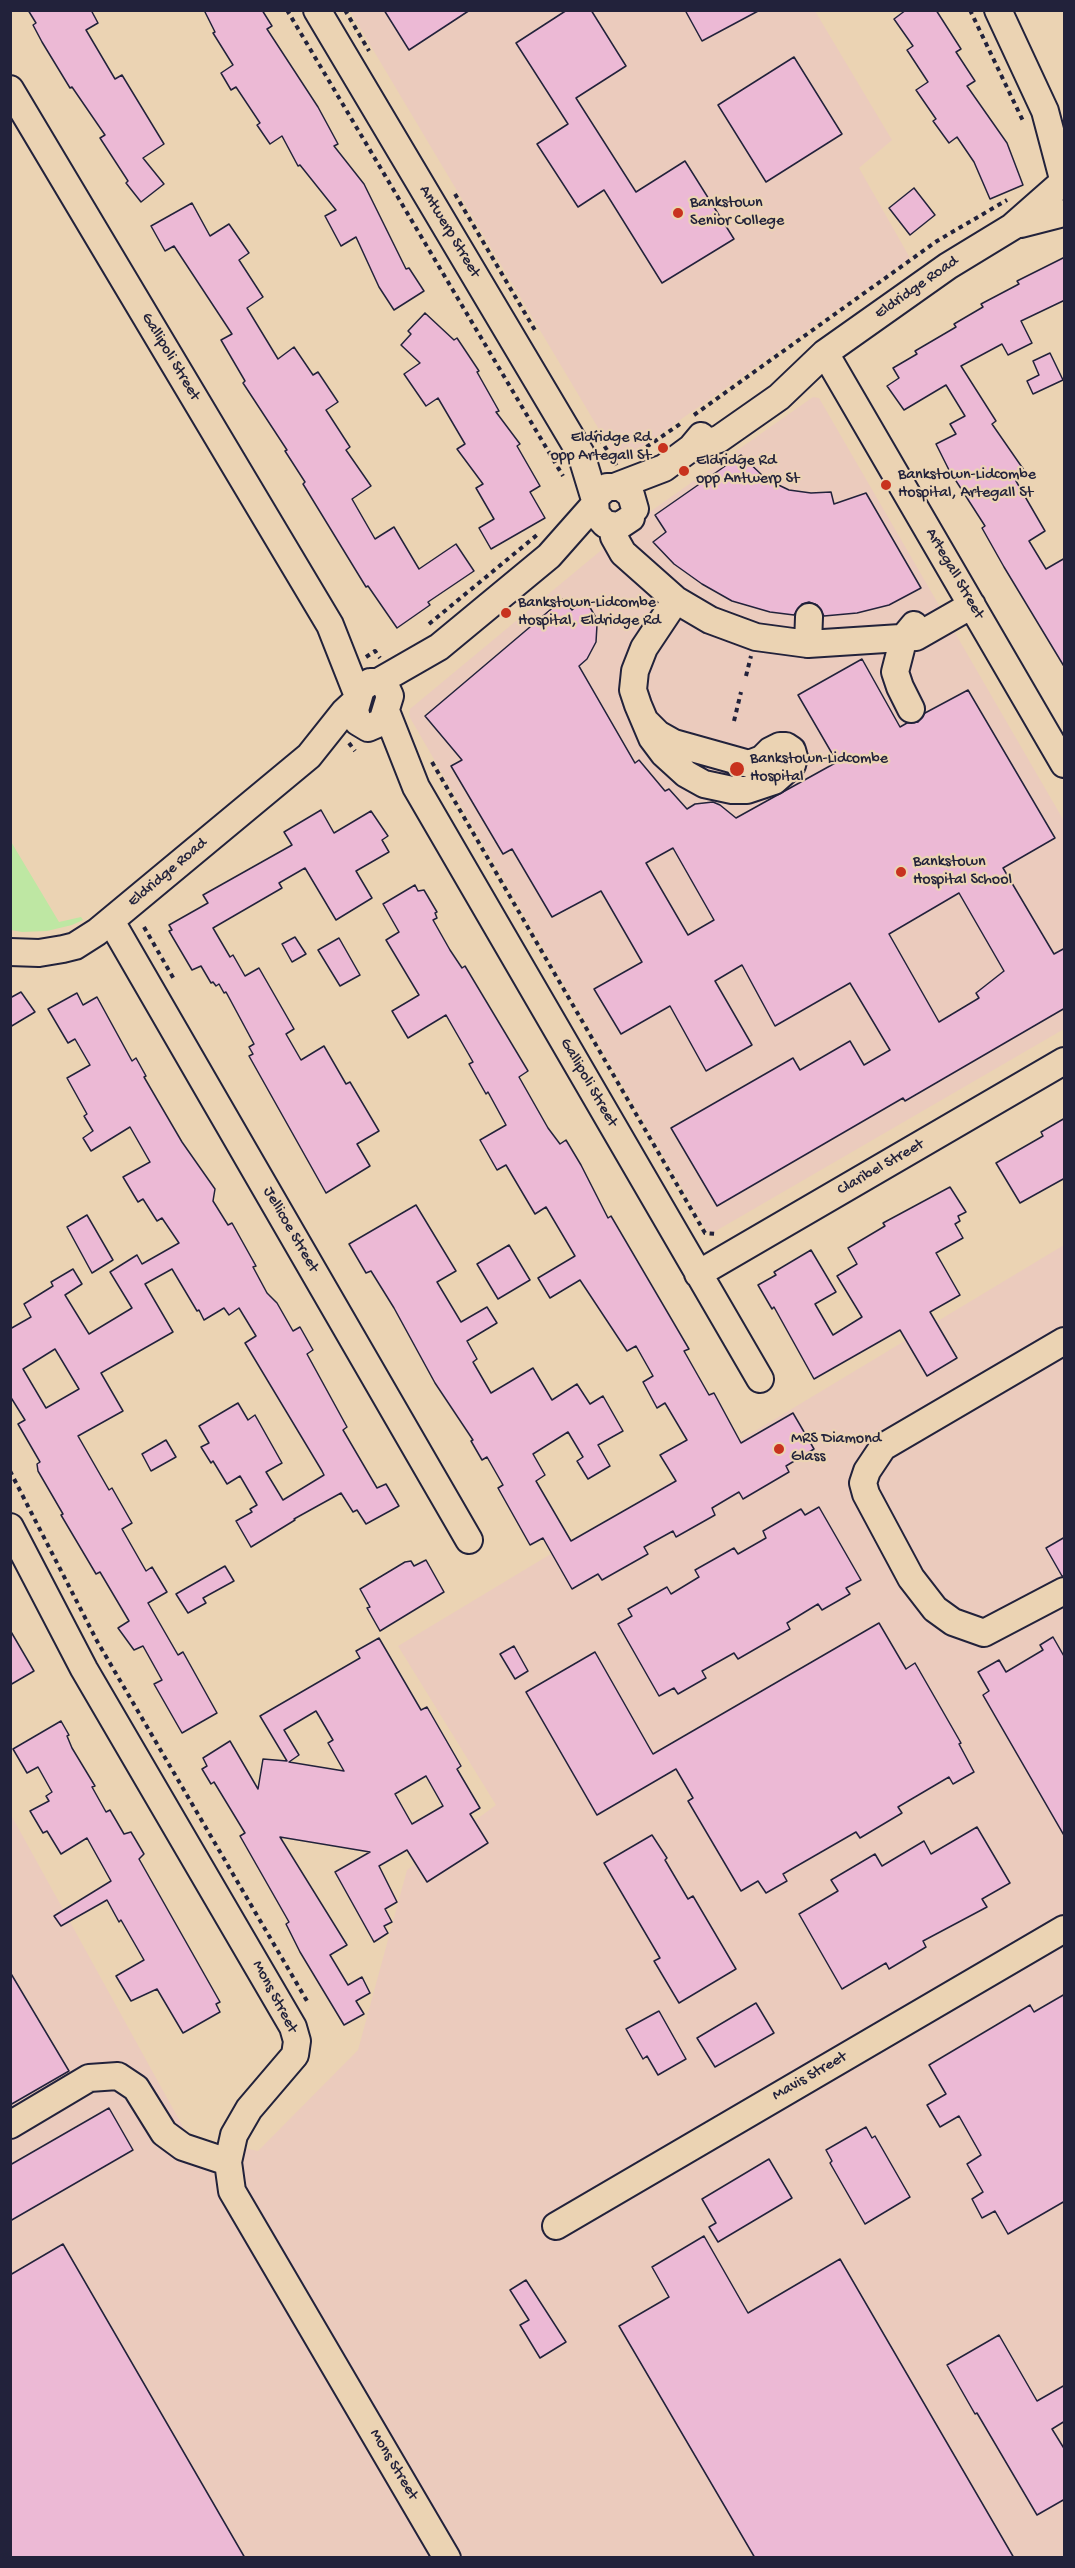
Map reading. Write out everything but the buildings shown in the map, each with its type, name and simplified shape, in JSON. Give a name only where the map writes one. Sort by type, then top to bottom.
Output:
[{"type":"street","name":"Antwerp Street","points":[[317,10],[605,494]]},
{"type":"street","points":[[998,10],[1045,111],[1063,185]]},
{"type":"street","name":"Gallipoli Street","points":[[10,89],[330,625],[369,680],[388,690],[387,709],[416,787],[760,1379]]},
{"type":"street","points":[[1045,111],[1065,137]]},
{"type":"street","name":"Eldridge Road","points":[[549,556],[605,494],[664,468],[691,448],[719,439],[770,403],[825,353],[948,266],[1012,227],[1063,185]]},
{"type":"street","name":"Eldridge Road","points":[[1012,227],[1065,213]]},
{"type":"street","name":"Artegall Street","points":[[825,353],[1065,764]]},
{"type":"street","name":"Eldridge Road","points":[[309,756],[369,680],[549,556],[621,520],[664,468]]},
{"type":"street","points":[[621,520],[597,517],[605,494],[629,492],[621,520],[637,565],[647,577],[676,600],[710,620],[756,637],[808,644],[916,637],[969,600]]},
{"type":"street","points":[[645,721],[658,734],[674,743],[749,764],[762,759],[780,746],[786,746],[792,750],[794,758],[792,765],[774,781],[747,790],[732,790],[704,784],[686,774],[664,754],[652,738],[645,721],[633,690],[635,671],[644,648],[676,600]]},
{"type":"street","points":[[808,644],[809,616]]},
{"type":"street","name":"Gallipoli Street","points":[[330,625],[369,680]]},
{"type":"street","name":"Eldridge Road","points":[[10,952],[39,953],[63,949],[87,939],[309,756],[363,726],[379,725],[433,636]]},
{"type":"street","points":[[904,637],[895,672],[911,709]]},
{"type":"street","points":[[363,726],[355,716],[369,680]]},
{"type":"street","name":"Gallipoli Street","points":[[363,726],[416,787]]},
{"type":"street","name":"Jellicoe Street","points":[[111,921],[469,1540]]},
{"type":"street","name":"Claribel Street","points":[[698,1274],[1065,1061]]},
{"type":"street","points":[[1065,1341],[883,1447],[867,1471],[863,1483],[866,1494],[911,1578],[935,1609],[952,1622],[984,1633],[1065,1591]]},
{"type":"street","name":"Mons Street","points":[[10,1527],[84,1669],[296,2034],[295,2055],[238,2126],[228,2162],[229,2181],[241,2208],[447,2558]]},
{"type":"street","name":"Mavis Street","points":[[556,2226],[1065,1929]]},
{"type":"street","points":[[10,2125],[89,2078],[118,2076],[136,2088],[164,2133],[183,2147],[228,2162]]},
{"type":"path","points":[[287,10],[564,477]]},
{"type":"path","points":[[345,10],[375,61]]},
{"type":"path","points":[[970,10],[1029,134]]},
{"type":"path","points":[[451,189],[540,341]]},
{"type":"path","points":[[635,456],[938,242],[1017,195]]},
{"type":"path","points":[[594,429],[618,467],[626,461]]},
{"type":"path","points":[[433,636],[541,531]]},
{"type":"path","points":[[746,676],[753,647]]},
{"type":"path","points":[[734,721],[741,692]]},
{"type":"path","name":"Gallipoli Street","points":[[429,759],[705,1233],[716,1234]]},
{"type":"path","points":[[144,927],[175,981]]},
{"type":"path","points":[[10,1471],[97,1641],[307,2001]]},
{"type":"shaded area","name":"Bankstown Senior College","points":[[350,11],[815,11],[892,140],[859,168],[910,258],[619,463]]},
{"type":"shaded area","name":"Bankstown-Lidcombe Hospital","points":[[813,397],[819,398],[1064,821],[1064,1029],[714,1232],[707,1231],[409,716],[410,709],[634,523]]},
{"type":"shaded area","points":[[1064,1245],[1064,2557],[11,2557],[10,1813],[188,2136],[258,2151],[358,2050],[407,1870],[496,1805],[398,1646]]},
{"type":"green space","points":[[10,840],[59,922],[81,917],[83,920],[47,931],[11,930]]},
{"type":"place","name":"Bankstown Senior College","points":[[678,213]]},
{"type":"place","name":"Eldridge Rd opp Artegall St","points":[[663,448]]},
{"type":"place","name":"Eldridge Rd opp Antwerp St","points":[[684,471]]},
{"type":"place","name":"Bankstown-Lidcombe Hospital, Artegall St","points":[[886,485]]},
{"type":"place","name":"Bankstown-Lidcombe Hospital, Eldridge Rd","points":[[506,613]]},
{"type":"place","name":"Bankstown-Lidcombe Hospital","points":[[737,769]]},
{"type":"place","name":"Bankstown Hospital School","points":[[901,872]]},
{"type":"place","name":"MRS Diamond Glass","points":[[779,1449]]}]
